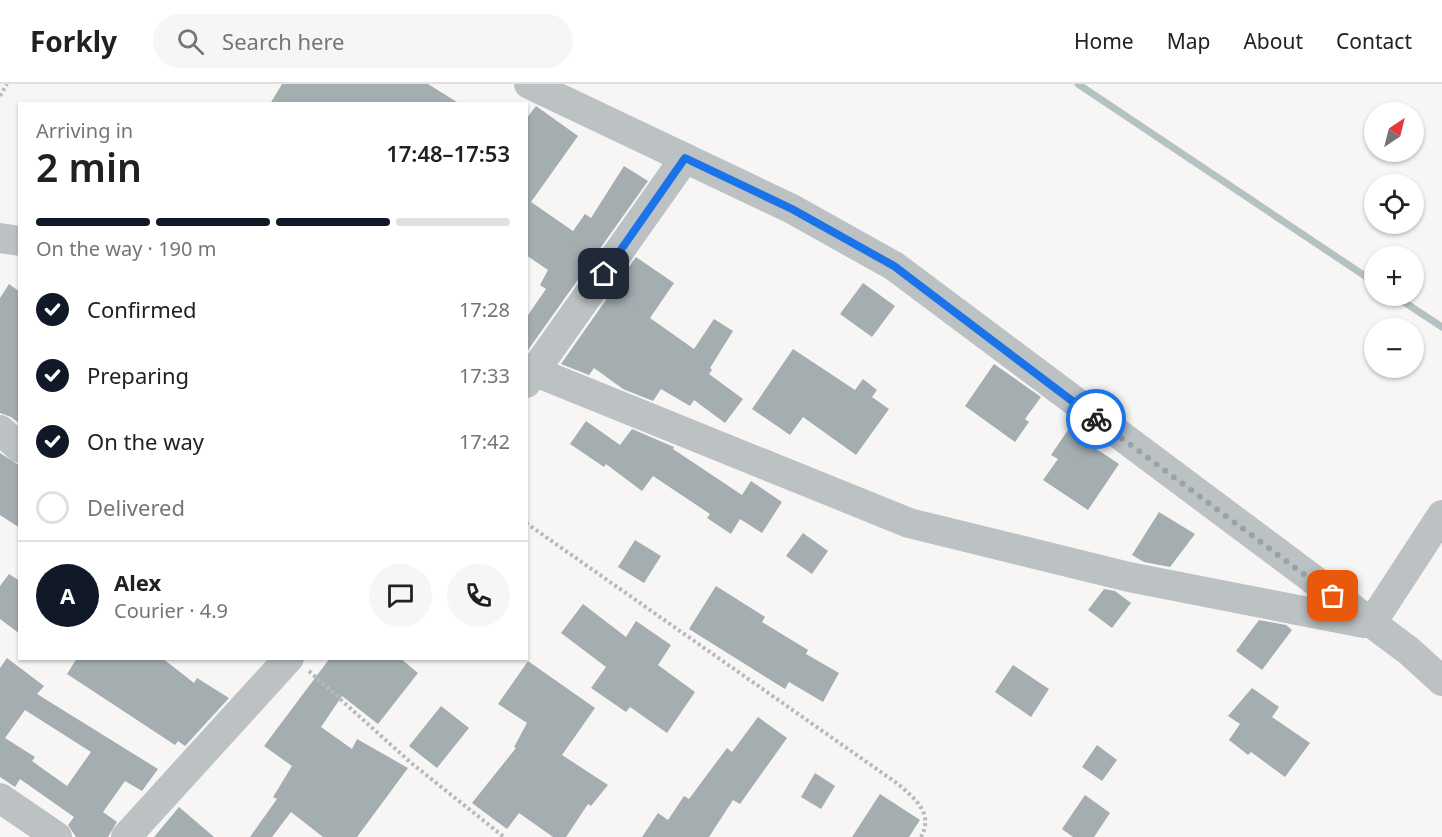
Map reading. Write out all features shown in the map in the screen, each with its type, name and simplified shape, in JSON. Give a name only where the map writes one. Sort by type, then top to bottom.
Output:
[{"type":"street","points":[[529,84],[792,209],[894,266],[1410,651],[1442,681]]},
{"type":"street","points":[[685,158],[530,374],[909,522],[1129,577],[1371,624]]},
{"type":"street","points":[[0,238],[18,241]]},
{"type":"street","points":[[0,430],[18,446]]},
{"type":"street","points":[[1371,624],[1442,515]]},
{"type":"street","points":[[126,837],[297,663]]},
{"type":"street","points":[[0,798],[57,837]]},
{"type":"path","points":[[0,96],[7,84]]},
{"type":"path","points":[[528,524],[898,784],[924,809],[925,828],[921,837]]},
{"type":"path","points":[[297,663],[410,762],[504,837]]},
{"type":"building","points":[[282,84],[428,84],[457,102],[271,102]]},
{"type":"building","points":[[536,106],[578,136],[531,202],[573,231],[585,214],[591,218],[624,166],[648,181],[528,350],[528,315],[546,289],[540,285],[548,270],[528,256],[528,116]]},
{"type":"building","points":[[636,257],[674,283],[650,318],[694,349],[714,319],[733,331],[710,368],[712,370],[709,374],[743,399],[725,423],[694,400],[690,406],[661,389],[653,401],[623,389],[594,368],[589,375],[561,364]]},
{"type":"building","points":[[863,283],[895,306],[872,337],[840,314]]},
{"type":"building","points":[[9,284],[18,291],[18,422],[0,413],[0,298]]},
{"type":"building","points":[[793,349],[855,390],[863,379],[877,390],[872,397],[889,409],[856,455],[803,417],[790,435],[752,409]]},
{"type":"building","points":[[994,364],[1041,397],[1025,419],[1029,422],[1015,442],[965,406]]},
{"type":"building","points":[[586,421],[620,445],[632,429],[674,447],[673,449],[742,495],[751,481],[782,502],[762,533],[740,519],[731,534],[707,518],[710,514],[653,476],[642,491],[606,464],[604,467],[570,444]]},
{"type":"building","points":[[1068,430],[1119,464],[1088,510],[1043,480],[1058,459],[1051,455]]},
{"type":"building","points":[[0,453],[18,465],[18,527],[0,515]]},
{"type":"building","points":[[1159,512],[1195,534],[1170,567],[1144,562],[1132,555]]},
{"type":"building","points":[[803,533],[828,551],[812,574],[786,556]]},
{"type":"building","points":[[635,540],[661,556],[644,583],[618,567]]},
{"type":"building","points":[[9,574],[18,580],[18,632],[0,619],[0,586]]},
{"type":"building","points":[[716,586],[765,617],[762,622],[808,650],[806,654],[839,673],[823,702],[789,682],[785,689],[689,629]]},
{"type":"building","points":[[1104,589],[1115,591],[1131,603],[1112,628],[1088,610]]},
{"type":"building","points":[[583,604],[626,637],[636,621],[671,645],[658,665],[695,692],[667,733],[630,707],[626,712],[591,688],[606,667],[561,633]]},
{"type":"building","points":[[1259,620],[1286,625],[1292,630],[1262,670],[1236,651]]},
{"type":"building","points":[[7,658],[44,686],[37,694],[158,769],[142,791],[125,781],[103,812],[117,822],[108,837],[76,837],[68,825],[74,817],[20,779],[15,787],[0,777],[0,668]],"holes":[[[25,710],[91,752],[67,786],[32,761],[35,757],[5,738]]]},
{"type":"building","points":[[76,660],[165,660],[194,683],[197,678],[229,698],[185,746],[178,741],[175,745],[67,674]]},
{"type":"building","points":[[328,660],[402,660],[418,673],[378,724],[342,696],[321,727],[352,749],[357,739],[408,768],[357,837],[323,837],[291,812],[272,837],[250,837],[277,799],[273,797],[292,766],[264,746]]},
{"type":"building","points":[[528,661],[595,708],[562,755],[608,785],[591,806],[588,804],[566,837],[553,837],[519,813],[507,829],[472,803],[516,748],[514,747],[527,723],[498,704]]},
{"type":"building","points":[[1013,665],[1049,689],[1031,717],[995,692]]},
{"type":"building","points":[[1252,688],[1279,707],[1272,717],[1310,743],[1285,777],[1251,752],[1248,755],[1229,740],[1240,724],[1228,716]]},
{"type":"building","points":[[441,706],[469,728],[437,768],[409,746]]},
{"type":"building","points":[[758,717],[787,738],[740,804],[733,800],[709,837],[642,837],[658,813],[668,820],[684,796],[689,799],[727,748],[732,752]]},
{"type":"building","points":[[1097,745],[1117,760],[1102,781],[1082,767]]},
{"type":"building","points":[[815,773],[835,786],[821,809],[801,797]]},
{"type":"building","points":[[880,794],[920,820],[909,837],[852,837]]},
{"type":"building","points":[[1085,795],[1110,813],[1094,837],[1073,837],[1062,829]]},
{"type":"building","points":[[179,807],[214,837],[154,837]]},
{"type":"waterway","points":[[1078,84],[1364,275]]},
{"type":"waterway","points":[[1410,306],[1442,327]]},
{"type":"way so far","points":[[1096,419],[1333,596]]},
{"type":"route","points":[[604,274],[685,158],[792,209],[894,266],[1096,419]]}]
